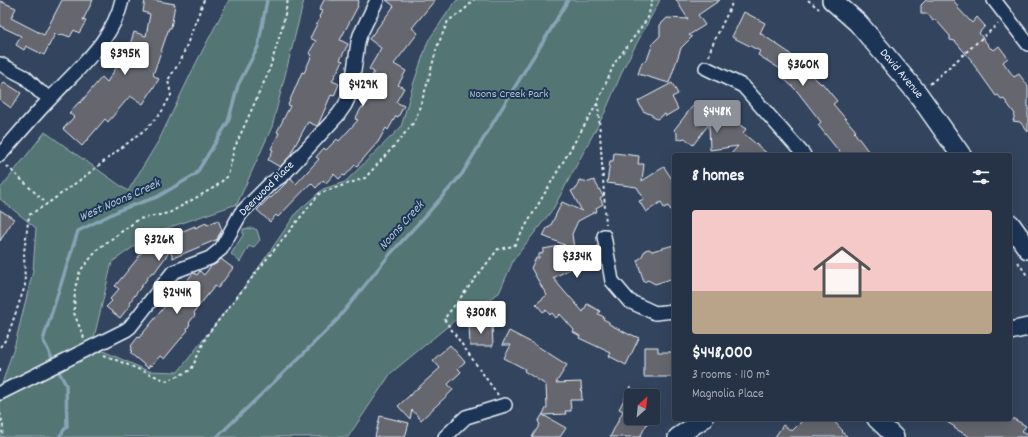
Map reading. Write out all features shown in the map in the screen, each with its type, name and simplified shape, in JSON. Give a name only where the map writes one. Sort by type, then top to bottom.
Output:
[{"type":"main road","name":"David Avenue","points":[[832,0],[858,23],[918,94],[960,153]]},
{"type":"main road","points":[[1012,227],[1028,249]]},
{"type":"street","points":[[3,160],[50,98],[98,48],[116,20],[122,0]]},
{"type":"street","name":"Deerwood Place","points":[[0,393],[121,333],[130,326],[172,272],[210,258],[221,250],[242,213],[270,184],[283,175],[338,115],[345,105],[351,92],[360,35],[377,0]]},
{"type":"street","points":[[994,0],[1028,44]]},
{"type":"street","points":[[0,64],[25,77],[39,91],[50,98]]},
{"type":"street","points":[[706,68],[743,86],[802,153]]},
{"type":"street","points":[[604,236],[612,281],[629,301],[655,314],[672,311]]},
{"type":"street","points":[[1012,330],[1028,326]]},
{"type":"street","points":[[445,437],[466,416],[505,405]]},
{"type":"street","points":[[677,437],[701,421]]},
{"type":"street","points":[[878,421],[895,437]]},
{"type":"path","points":[[0,347],[8,338],[25,286],[24,252],[29,215],[46,204],[147,128],[161,113],[170,95],[168,80],[181,60],[204,0]]},
{"type":"path","points":[[288,0],[282,28],[269,70],[234,149],[228,176],[215,187],[169,213],[139,219],[99,248],[80,271],[75,288],[74,312],[88,349],[167,381],[191,370],[207,335],[320,193],[365,178],[415,121],[437,47],[448,22],[474,0]]},
{"type":"path","points":[[505,405],[444,319],[498,249],[514,246],[598,102],[614,64],[648,18],[652,0]]},
{"type":"path","points":[[706,68],[711,48],[731,6],[732,0]]},
{"type":"path","points":[[930,84],[1007,16]]},
{"type":"path","points":[[598,102],[606,224],[604,236]]},
{"type":"path","points":[[3,160],[46,204]]},
{"type":"path","points":[[0,413],[3,425],[2,437]]},
{"type":"green space","name":"Noons Creek Park","points":[[229,0],[304,0],[272,127],[237,204],[153,233],[112,262],[92,346],[148,371],[178,372],[255,273],[297,212],[323,189],[345,182],[401,127],[428,41],[457,0],[660,0],[625,65],[605,112],[553,209],[514,259],[499,293],[454,321],[391,373],[348,437],[0,437],[0,390],[15,344],[33,271],[36,228],[0,199],[0,189],[45,132],[128,191],[159,140],[196,63]]},
{"type":"green space","points":[[253,228],[257,230],[260,240],[253,248],[249,246],[240,262],[231,254],[243,235],[243,229]]},
{"type":"building","points":[[62,0],[93,0],[83,20],[86,21],[79,33],[74,30],[70,37],[62,34],[61,36],[55,34],[44,55],[26,46],[24,50],[16,45],[21,36],[0,26],[0,1],[16,8],[11,18],[44,35]]},
{"type":"building","points":[[145,0],[175,4],[171,28],[169,28],[153,75],[159,79],[143,104],[130,96],[108,122],[105,119],[82,146],[63,129],[74,117],[69,113],[79,102],[80,103],[102,77],[107,82],[129,48],[134,32],[146,36],[150,14],[143,12]]},
{"type":"building","points":[[324,0],[359,0],[358,6],[340,40],[348,44],[340,60],[343,61],[332,81],[339,84],[334,96],[331,95],[318,125],[317,126],[308,122],[291,153],[292,154],[280,167],[268,160],[273,150],[271,149],[279,133],[277,132],[290,106],[288,105],[302,72],[304,73],[312,55],[309,53],[316,41],[310,38],[320,18],[319,17],[322,11],[319,10]]},
{"type":"building","points":[[386,0],[435,0],[412,28],[418,33],[394,64],[406,71],[398,85],[404,88],[396,102],[404,106],[388,130],[386,128],[378,142],[357,166],[355,165],[345,176],[343,175],[339,179],[334,174],[326,183],[323,180],[316,188],[311,183],[278,217],[276,215],[270,222],[257,210],[291,178],[296,184],[319,159],[316,157],[324,148],[326,150],[337,139],[339,141],[358,120],[355,119],[362,107],[364,108],[373,91],[366,87],[374,72],[369,69],[381,48],[369,39],[394,6]]},
{"type":"building","points":[[676,0],[720,0],[698,15],[705,25],[689,35],[692,37],[681,48],[669,83],[638,74],[642,62],[647,60],[653,43],[660,36],[660,25],[667,18],[688,19]]},
{"type":"building","points":[[926,0],[953,0],[958,6],[957,7],[972,23],[977,17],[985,26],[979,33],[991,49],[992,48],[994,50],[999,46],[1008,58],[1003,62],[1014,77],[1019,74],[1028,86],[1028,132],[1020,122],[1013,121],[1015,114],[1004,99],[1002,100],[998,95],[996,96],[972,61],[955,41],[950,40],[950,36],[935,19],[933,21],[928,14],[921,14],[921,5]]},
{"type":"building","points":[[744,12],[765,23],[760,33],[788,52],[821,84],[822,83],[837,101],[833,104],[856,131],[854,132],[870,153],[840,153],[818,125],[821,122],[797,91],[781,76],[785,72],[758,55],[760,51],[732,37]]},
{"type":"building","points":[[4,82],[21,93],[11,108],[0,100],[0,88]]},
{"type":"building","points":[[672,83],[678,94],[672,97],[678,109],[657,119],[643,111],[638,101]]},
{"type":"building","points":[[695,103],[706,111],[696,125],[724,119],[731,125],[734,121],[746,129],[743,133],[767,153],[732,153],[738,146],[710,150],[709,124],[693,145],[685,138],[677,140],[677,133],[674,130]]},
{"type":"building","points":[[614,153],[639,156],[638,164],[644,164],[642,181],[664,167],[672,179],[672,212],[668,206],[664,208],[661,202],[646,212],[639,201],[644,199],[637,187],[607,183],[610,161],[613,161]]},
{"type":"building","points":[[579,180],[589,182],[594,180],[603,196],[600,198],[603,204],[596,208],[597,211],[578,221],[572,234],[575,257],[567,258],[572,268],[553,278],[583,312],[587,304],[600,311],[598,314],[604,317],[603,319],[609,322],[609,324],[639,338],[626,365],[609,356],[611,353],[579,338],[580,336],[573,332],[574,330],[560,314],[556,318],[552,313],[550,315],[546,310],[543,312],[536,304],[547,295],[531,268],[536,258],[539,258],[539,254],[543,253],[543,249],[565,245],[543,236],[547,228],[550,227],[562,202],[582,211],[571,191],[577,188]]},
{"type":"building","points":[[0,210],[14,219],[0,241]]},
{"type":"building","points":[[218,220],[222,230],[218,236],[218,239],[173,258],[170,251],[154,273],[152,272],[120,318],[106,307],[112,301],[110,299],[119,289],[115,286],[143,251],[163,242],[162,240],[195,226],[195,228],[206,223],[207,225]]},
{"type":"building","points":[[672,246],[672,279],[655,284],[648,280],[644,282],[637,260],[641,258],[645,250],[649,249],[652,251]]},
{"type":"building","points":[[221,259],[233,268],[218,288],[215,286],[197,308],[194,313],[195,315],[189,323],[188,330],[164,359],[160,356],[148,368],[130,353],[132,351],[130,350],[132,347],[131,346],[166,305],[164,303],[166,300],[164,299],[173,288],[178,292],[193,273],[197,275],[200,271],[204,275],[211,266],[216,264]]},
{"type":"building","points":[[480,322],[480,325],[492,324],[493,346],[470,346],[469,323]]},
{"type":"building","points":[[509,331],[534,344],[567,365],[556,383],[581,382],[582,400],[570,400],[571,411],[565,411],[566,414],[543,415],[566,428],[560,437],[532,437],[540,424],[538,422],[547,407],[546,385],[524,371],[525,369],[504,358],[511,345],[502,345]]},
{"type":"building","points":[[450,345],[465,362],[458,368],[461,372],[448,384],[453,390],[421,420],[412,410],[410,419],[398,406],[440,368],[433,360]]},
{"type":"building","points":[[644,347],[658,347],[658,352],[672,352],[672,377],[644,377]]},
{"type":"building","points":[[624,399],[624,425],[646,425],[640,437],[610,437],[623,411],[619,409]]},
{"type":"building","points":[[380,416],[409,423],[405,437],[375,437]]},
{"type":"building","points":[[1012,419],[1014,419],[1026,426],[1022,431],[1028,434],[1028,437],[970,437],[954,428],[955,427],[945,421],[1012,421]]},
{"type":"building","points":[[802,421],[834,421],[848,437],[775,437],[783,425],[792,431]]},
{"type":"waterway","name":"West Noons Creek","points":[[54,362],[43,340],[78,231],[122,209],[157,197],[196,174],[228,122],[238,85],[258,47],[267,0]]},
{"type":"waterway","name":"Noons Creek","points":[[217,437],[338,319],[391,253],[462,174],[568,0]]},
{"type":"waterway","name":"West Noons Creek","points":[[57,368],[66,385],[67,426],[59,437]]}]
